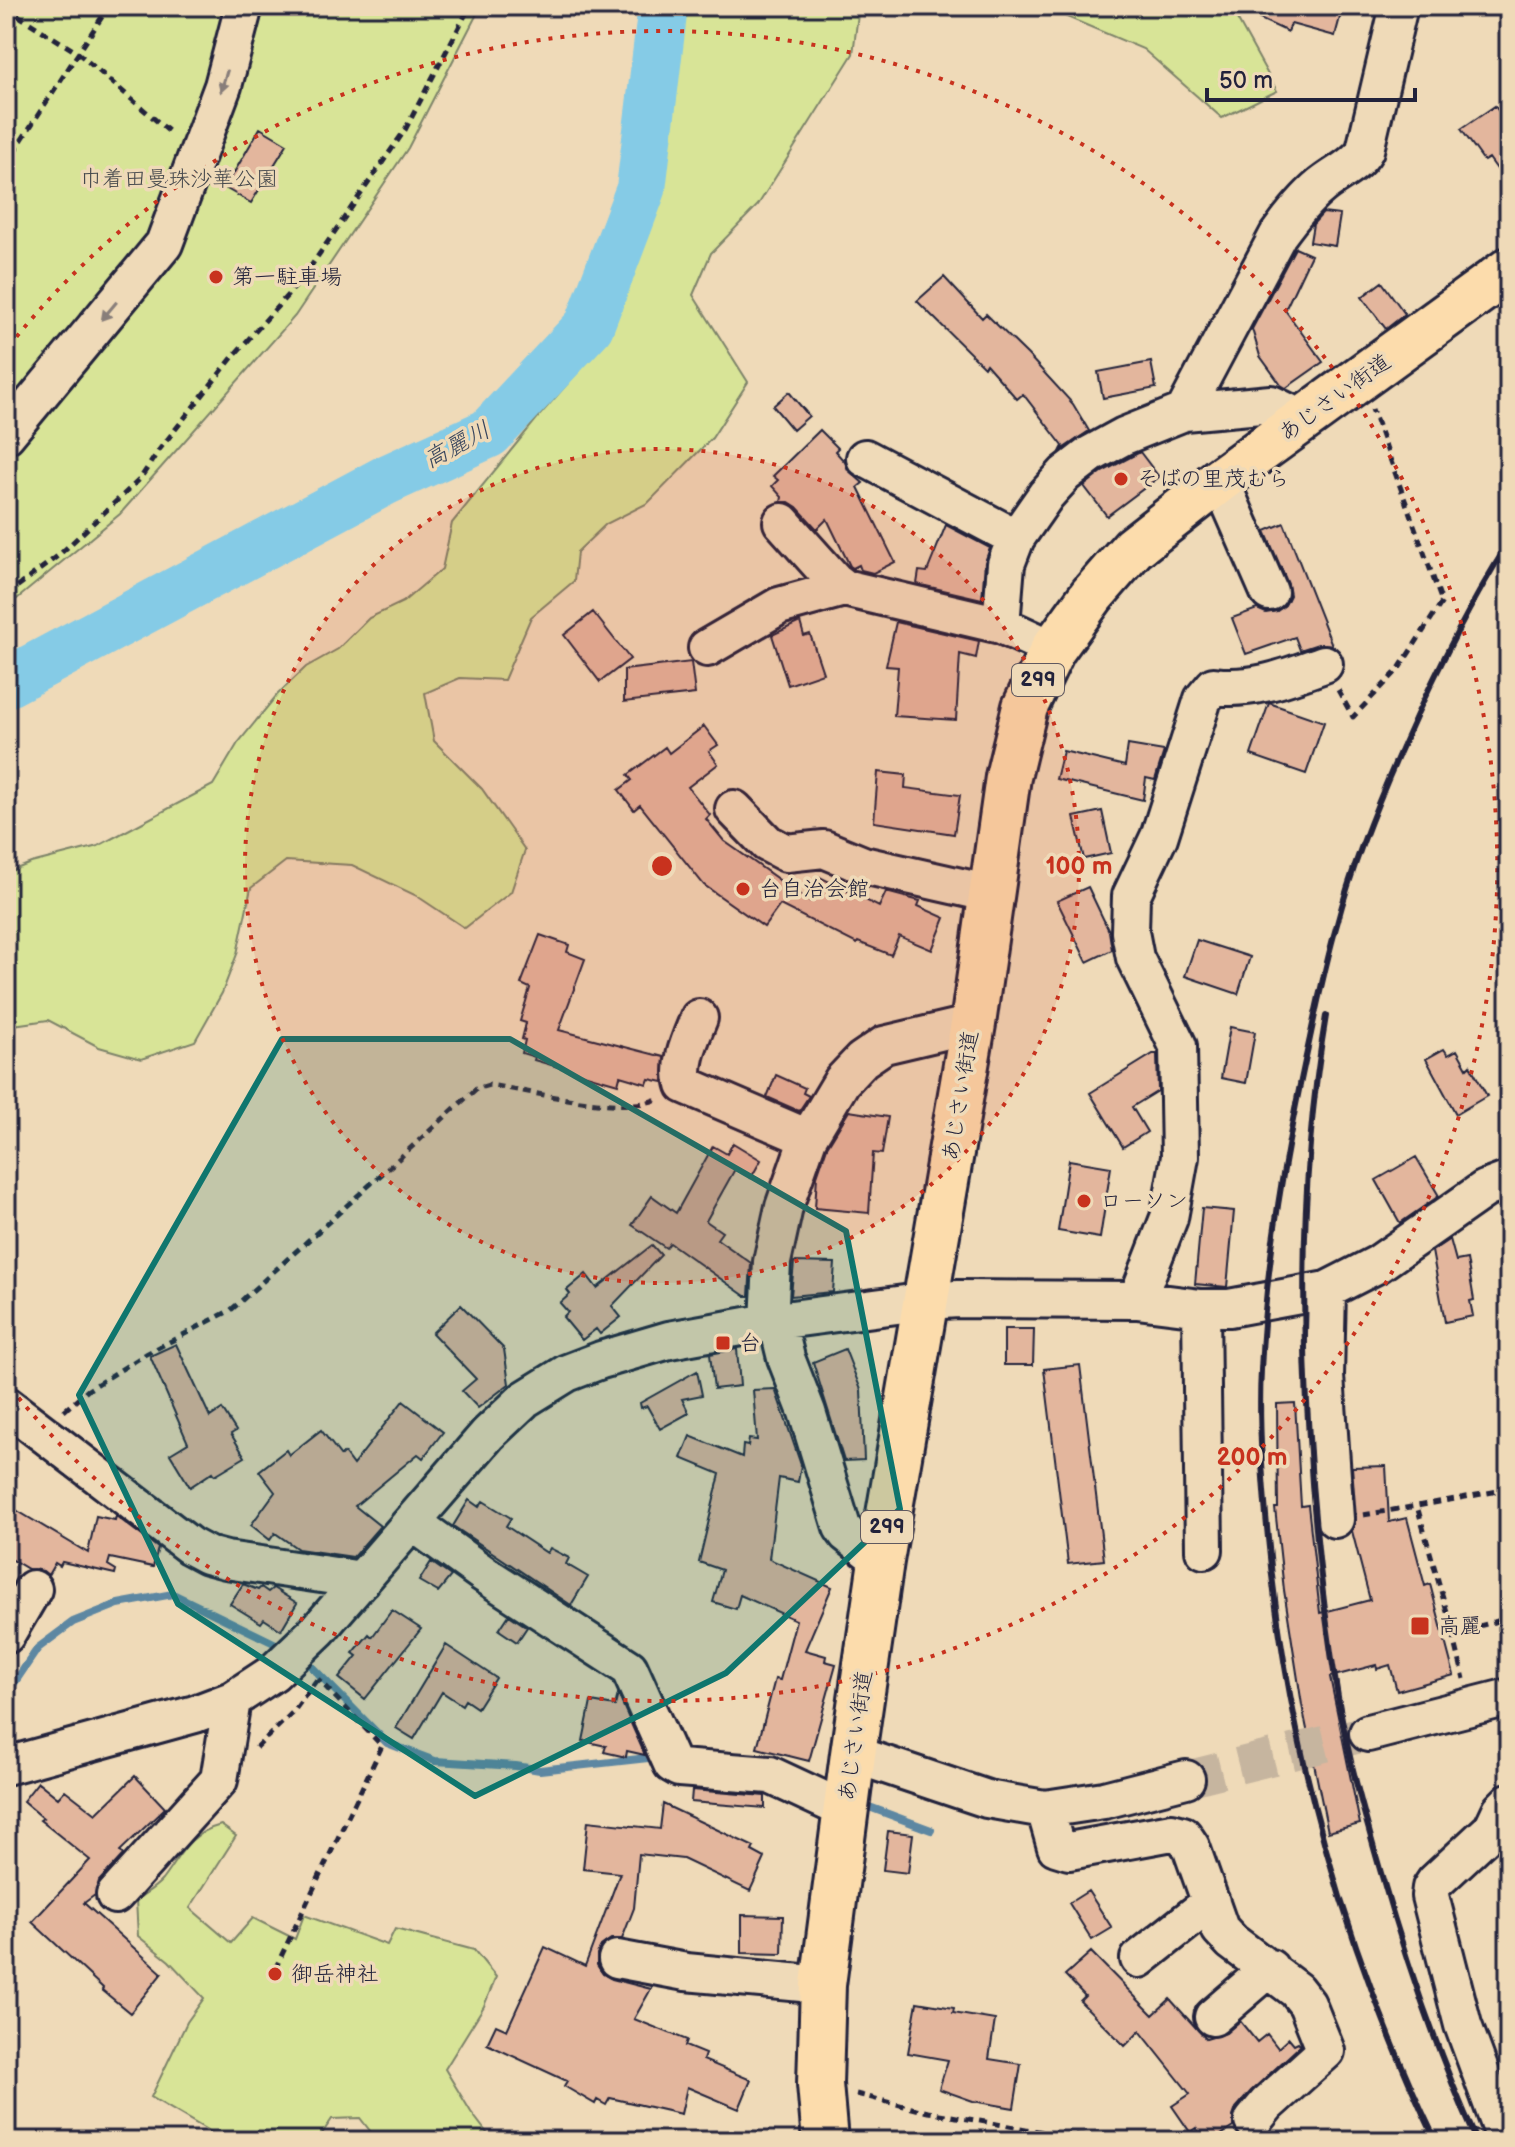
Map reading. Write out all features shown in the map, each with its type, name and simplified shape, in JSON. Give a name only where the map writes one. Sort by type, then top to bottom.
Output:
[{"type":"highway","name":"あじさい街道","points":[[825,2141],[820,2084],[823,1985],[845,1810],[881,1561],[973,1024],[1008,777],[1025,707],[1053,649],[1092,595],[1133,548],[1220,480],[1509,270]]},
{"type":"street","points":[[6,435],[164,244],[223,86],[244,6]]},
{"type":"street","points":[[1184,412],[1278,235],[1320,187],[1361,158],[1399,6]]},
{"type":"street","points":[[1001,625],[1006,564],[1016,538],[1046,495],[1082,461],[1124,436],[1184,412],[1271,404],[1304,420]]},
{"type":"street","points":[[865,458],[1016,538]]},
{"type":"street","points":[[1220,480],[1269,592]]},
{"type":"street","points":[[782,522],[844,588]]},
{"type":"street","points":[[707,648],[779,606],[844,588],[1001,625],[1053,649]]},
{"type":"street","points":[[1137,1300],[1169,1218],[1180,1157],[1178,1046],[1135,958],[1129,913],[1131,896],[1159,837],[1203,699],[1214,686],[1259,686],[1324,664]]},
{"type":"street","points":[[734,809],[767,843],[786,853],[824,849],[863,865],[992,894]]},
{"type":"street","points":[[699,1018],[689,1042],[682,1076],[685,1085],[808,1138]]},
{"type":"street","points":[[881,1561],[842,1527],[807,1412],[773,1322],[772,1262],[784,1207],[808,1138],[842,1081],[862,1060],[884,1045],[973,1024]]},
{"type":"street","points":[[6,1766],[169,1722],[232,1700],[273,1673],[299,1650],[362,1580],[488,1434],[525,1399],[567,1373],[669,1340],[927,1301],[1137,1300],[1215,1308],[1327,1290],[1378,1264],[1485,1189],[1509,1180]]},
{"type":"street","points":[[1327,1290],[1325,1376],[1345,1518]]},
{"type":"street","points":[[1204,1550],[1215,1308]]},
{"type":"street","points":[[6,1405],[190,1546],[207,1555],[362,1580]]},
{"type":"street","points":[[412,1522],[484,1574],[629,1668],[672,1764],[679,1768],[770,1775],[845,1810]]},
{"type":"street","points":[[6,1635],[33,1589]]},
{"type":"street","points":[[1368,1733],[1509,1697]]},
{"type":"street","points":[[115,1895],[219,1780],[232,1700]]},
{"type":"street","points":[[853,1754],[987,1799],[1045,1809],[1104,1800],[1186,1779]]},
{"type":"street","points":[[1506,2139],[1463,2025],[1430,1896],[1435,1882],[1492,1829],[1501,1810],[1509,1802]]},
{"type":"street","points":[[1045,1809],[1056,1847],[1069,1851],[1172,1832],[1183,1835],[1191,1847],[1220,1929],[1232,1942],[1296,1990],[1307,2004],[1326,2051],[1253,2121]]},
{"type":"street","points":[[1139,1959],[1211,1902]]},
{"type":"street","points":[[617,1959],[686,1972],[823,1985]]},
{"type":"street","points":[[1213,2017],[1270,1968]]},
{"type":"path","points":[[6,164],[109,6]]},
{"type":"path","points":[[6,595],[59,555],[140,479],[159,450],[236,353],[302,279],[405,130],[470,6]]},
{"type":"path","points":[[6,8],[78,53],[197,155]]},
{"type":"path","points":[[1324,664],[1353,717],[1398,670],[1442,602],[1369,401]]},
{"type":"path","points":[[39,1432],[88,1390],[146,1354],[231,1310],[482,1086],[644,1105],[685,1085]]},
{"type":"path","points":[[1345,1518],[1509,1489]]},
{"type":"path","points":[[1417,1506],[1460,1659]]},
{"type":"path","points":[[1453,1633],[1509,1618]]},
{"type":"path","points":[[1441,1624],[1449,1621]]},
{"type":"path","points":[[219,1780],[236,1768],[294,1711],[318,1678],[382,1746],[275,1969]]},
{"type":"path","points":[[820,2084],[928,2112],[1055,2134],[1177,2141]]},
{"type":"highlighted area","points":[[282,1039],[510,1039],[846,1231],[900,1509],[726,1673],[475,1796],[178,1604],[79,1395]]},
{"type":"green space","name":"巾着田曼珠沙華公園","points":[[6,6],[481,6],[408,148],[295,316],[120,514],[6,608]]},
{"type":"green space","points":[[678,6],[859,6],[853,54],[758,205],[711,253],[693,295],[748,382],[712,438],[648,503],[606,524],[577,552],[574,581],[531,617],[504,680],[460,678],[425,693],[434,741],[482,789],[525,850],[511,892],[465,928],[417,896],[352,865],[286,861],[251,888],[237,954],[222,993],[195,1041],[141,1059],[99,1047],[48,1020],[6,1026],[6,873],[31,863],[98,846],[213,785],[238,743],[277,695],[306,667],[338,649],[369,618],[403,602],[442,569],[452,523],[598,349],[647,217],[663,134]]},
{"type":"green space","points":[[1041,6],[1230,6],[1277,91],[1222,118],[1143,49]]},
{"type":"green space","points":[[221,1825],[236,1836],[190,1908],[231,1943],[253,1918],[295,1939],[304,1915],[387,1945],[395,1929],[474,1950],[496,1977],[484,2006],[445,2069],[493,2141],[378,2141],[360,2118],[332,2119],[317,2141],[226,2141],[151,2097],[187,2022],[204,1998],[169,1961],[138,1936],[136,1900],[162,1880],[192,1840]]},
{"type":"building","points":[[1232,6],[1343,6],[1335,36],[1291,24],[1288,32]]},
{"type":"building","points":[[1495,106],[1509,126],[1509,186],[1489,158],[1484,161],[1461,129]]},
{"type":"building","points":[[260,128],[287,144],[251,203],[225,188]]},
{"type":"building","points":[[1323,213],[1340,215],[1335,246],[1310,242],[1313,224]]},
{"type":"building","points":[[1295,248],[1311,255],[1285,310],[1323,362],[1286,388],[1260,356],[1252,329]]},
{"type":"building","points":[[944,277],[982,318],[986,314],[1028,355],[1073,404],[1089,431],[1061,450],[1063,446],[1023,394],[1017,399],[986,364],[984,367],[917,301]]},
{"type":"building","points":[[1382,282],[1405,314],[1386,329],[1362,297]]},
{"type":"building","points":[[1151,362],[1156,388],[1103,398],[1098,372]]},
{"type":"building","points":[[789,392],[809,416],[793,430],[773,406]]},
{"type":"building","points":[[820,430],[838,448],[835,451],[848,470],[863,483],[858,487],[895,562],[873,573],[861,570],[859,565],[850,566],[827,519],[817,529],[797,507],[781,502],[782,497],[772,486],[778,480],[773,476]]},
{"type":"building","points":[[1140,452],[1159,477],[1107,516],[1084,486],[1102,472]]},
{"type":"building","points":[[1284,523],[1332,645],[1318,644],[1300,650],[1295,637],[1246,654],[1232,618],[1257,609],[1266,613],[1277,611],[1285,605],[1290,595],[1265,531]]},
{"type":"building","points":[[946,525],[990,548],[985,562],[982,599],[917,584],[919,571],[927,572]]},
{"type":"building","points":[[593,612],[630,659],[600,682],[564,635]]},
{"type":"building","points":[[800,622],[804,636],[810,634],[823,673],[788,685],[772,635]]},
{"type":"building","points":[[896,622],[979,641],[976,658],[960,654],[956,720],[894,716],[898,667],[886,666]]},
{"type":"building","points":[[691,662],[695,694],[624,702],[624,670]]},
{"type":"building","points":[[1269,703],[1324,722],[1306,774],[1251,755]]},
{"type":"building","points":[[704,726],[718,745],[709,751],[718,764],[688,787],[710,815],[706,819],[724,841],[809,901],[820,877],[879,907],[886,892],[920,901],[918,906],[945,918],[932,950],[899,936],[891,955],[857,944],[780,905],[764,927],[704,885],[640,805],[634,810],[619,790],[632,780],[628,775],[665,747],[669,753]]},
{"type":"building","points":[[1128,745],[1164,751],[1155,780],[1146,778],[1143,800],[1056,779],[1063,751],[1125,766]]},
{"type":"building","points":[[878,772],[906,775],[905,788],[960,795],[954,834],[874,822]]},
{"type":"building","points":[[1102,811],[1111,853],[1084,859],[1074,817]]},
{"type":"building","points":[[1088,887],[1109,931],[1112,950],[1087,962],[1057,901]]},
{"type":"building","points":[[540,935],[569,945],[567,952],[585,959],[559,1030],[664,1057],[663,1082],[649,1079],[647,1084],[620,1076],[618,1084],[534,1060],[535,1057],[522,1053],[526,1023],[520,1021],[530,988],[521,984]]},
{"type":"building","points":[[1197,940],[1250,957],[1238,994],[1185,976]]},
{"type":"building","points":[[1230,1027],[1255,1032],[1246,1083],[1221,1078]]},
{"type":"building","points":[[1444,1049],[1448,1055],[1457,1050],[1467,1068],[1470,1065],[1487,1096],[1456,1114],[1426,1059]]},
{"type":"building","points":[[1157,1054],[1158,1091],[1132,1107],[1147,1132],[1123,1147],[1090,1093]]},
{"type":"building","points":[[776,1075],[805,1088],[803,1093],[809,1096],[799,1111],[767,1097]]},
{"type":"building","points":[[849,1111],[888,1117],[882,1154],[873,1153],[869,1213],[815,1208],[817,1176],[827,1147]]},
{"type":"building","points":[[733,1143],[761,1160],[751,1178],[735,1169],[706,1221],[722,1232],[717,1239],[751,1263],[749,1296],[670,1243],[666,1248],[632,1225],[652,1196],[676,1213],[713,1146],[727,1154]]},
{"type":"building","points":[[1416,1157],[1439,1196],[1400,1223],[1376,1180]]},
{"type":"building","name":"ローソン","points":[[1069,1160],[1111,1167],[1100,1238],[1058,1231]]},
{"type":"building","points":[[1202,1208],[1234,1211],[1227,1287],[1195,1284]]},
{"type":"building","points":[[1450,1239],[1456,1261],[1467,1259],[1474,1300],[1470,1301],[1473,1316],[1445,1322],[1432,1251]]},
{"type":"building","points":[[652,1245],[661,1255],[612,1306],[621,1317],[600,1334],[596,1329],[582,1340],[563,1317],[568,1312],[560,1303],[570,1294],[567,1290],[586,1274],[597,1288]]},
{"type":"building","points":[[794,1262],[835,1263],[833,1292],[791,1296]]},
{"type":"building","points":[[461,1305],[504,1349],[509,1384],[478,1408],[462,1391],[476,1379],[432,1333]]},
{"type":"building","points":[[1004,1329],[1034,1329],[1033,1365],[1004,1365]]},
{"type":"building","points":[[176,1344],[210,1417],[222,1409],[236,1431],[231,1434],[245,1457],[190,1487],[170,1454],[188,1443],[150,1356]]},
{"type":"building","points":[[737,1349],[740,1386],[714,1389],[710,1354]]},
{"type":"building","points":[[845,1349],[861,1390],[864,1460],[844,1461],[813,1362]]},
{"type":"building","points":[[1080,1365],[1104,1560],[1068,1564],[1044,1369]]},
{"type":"building","points":[[697,1371],[702,1395],[682,1399],[689,1413],[660,1429],[647,1406],[641,1408],[640,1403]]},
{"type":"building","points":[[775,1389],[801,1465],[798,1482],[779,1478],[769,1559],[832,1587],[805,1650],[826,1656],[825,1661],[836,1664],[809,1761],[757,1748],[775,1679],[780,1680],[796,1620],[740,1595],[736,1609],[713,1602],[722,1570],[699,1562],[720,1474],[681,1458],[690,1436],[742,1457],[743,1445],[748,1446],[749,1439],[757,1440],[753,1390]]},
{"type":"building","points":[[403,1401],[443,1432],[423,1458],[418,1454],[355,1506],[380,1526],[353,1557],[298,1549],[275,1533],[270,1540],[251,1525],[275,1492],[259,1471],[286,1450],[289,1455],[321,1430],[341,1456],[344,1453],[353,1465]]},
{"type":"building","points":[[1295,1403],[1301,1506],[1308,1505],[1320,1613],[1370,1600],[1352,1531],[1356,1518],[1352,1467],[1386,1466],[1389,1522],[1407,1518],[1425,1586],[1430,1584],[1454,1675],[1397,1691],[1390,1665],[1377,1669],[1376,1665],[1330,1677],[1360,1824],[1328,1832],[1302,1705],[1275,1508],[1278,1508],[1277,1404]]},
{"type":"building","points":[[469,1500],[479,1507],[483,1501],[511,1518],[506,1526],[547,1553],[550,1548],[569,1558],[566,1564],[588,1577],[571,1605],[453,1526]]},
{"type":"building","points":[[6,1504],[88,1553],[96,1516],[115,1520],[116,1516],[158,1548],[153,1567],[110,1558],[108,1565],[116,1570],[115,1574],[62,1562],[60,1566],[55,1563],[48,1575],[28,1569],[6,1556]]},
{"type":"building","points":[[431,1562],[451,1576],[438,1592],[419,1581]]},
{"type":"building","points":[[243,1584],[258,1590],[261,1587],[268,1592],[273,1588],[297,1603],[281,1630],[264,1619],[261,1623],[230,1604]]},
{"type":"building","points":[[392,1610],[421,1629],[365,1699],[339,1678],[357,1656],[353,1653],[369,1634],[372,1637]]},
{"type":"building","points":[[509,1615],[527,1627],[517,1642],[499,1630]]},
{"type":"building","points":[[446,1645],[496,1678],[477,1708],[465,1700],[462,1705],[442,1692],[414,1739],[396,1728]]},
{"type":"building","points":[[618,1694],[645,1755],[627,1751],[626,1757],[604,1752],[606,1746],[583,1741],[591,1702],[615,1706]]},
{"type":"building","points":[[135,1776],[165,1808],[120,1851],[123,1855],[99,1881],[95,1895],[84,1903],[162,1973],[130,2013],[32,1922],[90,1860],[40,1820],[43,1818],[23,1801],[38,1782],[58,1798],[65,1790],[96,1814]]},
{"type":"building","points":[[692,1790],[765,1796],[765,1808],[691,1802]]},
{"type":"building","points":[[663,1804],[754,1847],[752,1851],[765,1858],[750,1891],[683,1859],[639,1854],[634,1908],[622,1939],[611,1939],[601,1946],[597,1965],[603,1974],[612,1979],[651,1989],[634,2019],[687,2040],[685,2046],[705,2054],[703,2060],[751,2080],[739,2109],[687,2087],[681,2114],[610,2098],[606,2105],[597,2100],[595,2104],[564,2086],[567,2081],[487,2044],[496,2025],[507,2030],[545,1947],[585,1966],[620,1873],[583,1869],[588,1821],[660,1829]]},
{"type":"building","points":[[888,1831],[913,1834],[908,1873],[883,1870]]},
{"type":"building","points":[[1088,1891],[1112,1928],[1092,1940],[1069,1903]]},
{"type":"building","points":[[742,1915],[783,1916],[782,1954],[742,1953]]},
{"type":"building","points":[[1091,1952],[1153,2015],[1170,1999],[1206,2039],[1226,2033],[1240,2021],[1257,2042],[1267,2034],[1278,2048],[1289,2038],[1294,2044],[1298,2042],[1301,2045],[1236,2108],[1233,2127],[1212,2141],[1205,2141],[1196,2128],[1190,2132],[1172,2106],[1190,2094],[1140,2031],[1125,2046],[1080,2001],[1085,1996],[1065,1975]]},
{"type":"building","points":[[917,2002],[954,2008],[953,2013],[995,2020],[989,2059],[1021,2064],[1014,2108],[973,2101],[939,2089],[948,2060],[908,2053]]},
{"type":"waterway","name":"高麗川","points":[[6,683],[386,480],[489,433],[589,326],[641,189],[663,6]]},
{"type":"waterway","points":[[6,1695],[38,1648],[73,1622],[118,1604],[173,1594],[276,1644]]},
{"type":"waterway","points":[[309,1664],[387,1743],[435,1761],[540,1770],[657,1757]]},
{"type":"waterway","points":[[872,1808],[931,1830]]},
{"type":"tunnel","points":[[1186,1779],[1368,1733]]},
{"type":"railway","points":[[1436,2141],[1374,1996],[1325,1847],[1306,1771],[1277,1616],[1263,1475],[1260,1391],[1267,1286],[1285,1161],[1319,995],[1343,901],[1376,809],[1416,717],[1466,616],[1509,542]]},
{"type":"railway","points":[[1326,1016],[1312,1121],[1304,1279],[1309,1438],[1324,1604],[1343,1725],[1375,1852],[1424,2009],[1477,2141]]},
{"type":"place","name":"第一駐車場","points":[[216,277]]},
{"type":"place","name":"そばの里茂むら","points":[[1121,479]]},
{"type":"place","name":"台自治会館","points":[[743,889]]},
{"type":"place","name":"ローソン","points":[[1084,1201]]},
{"type":"place","name":"台","points":[[723,1343]]},
{"type":"place","name":"高麗","points":[[1420,1626]]},
{"type":"place","name":"御岳神社","points":[[275,1974]]}]
